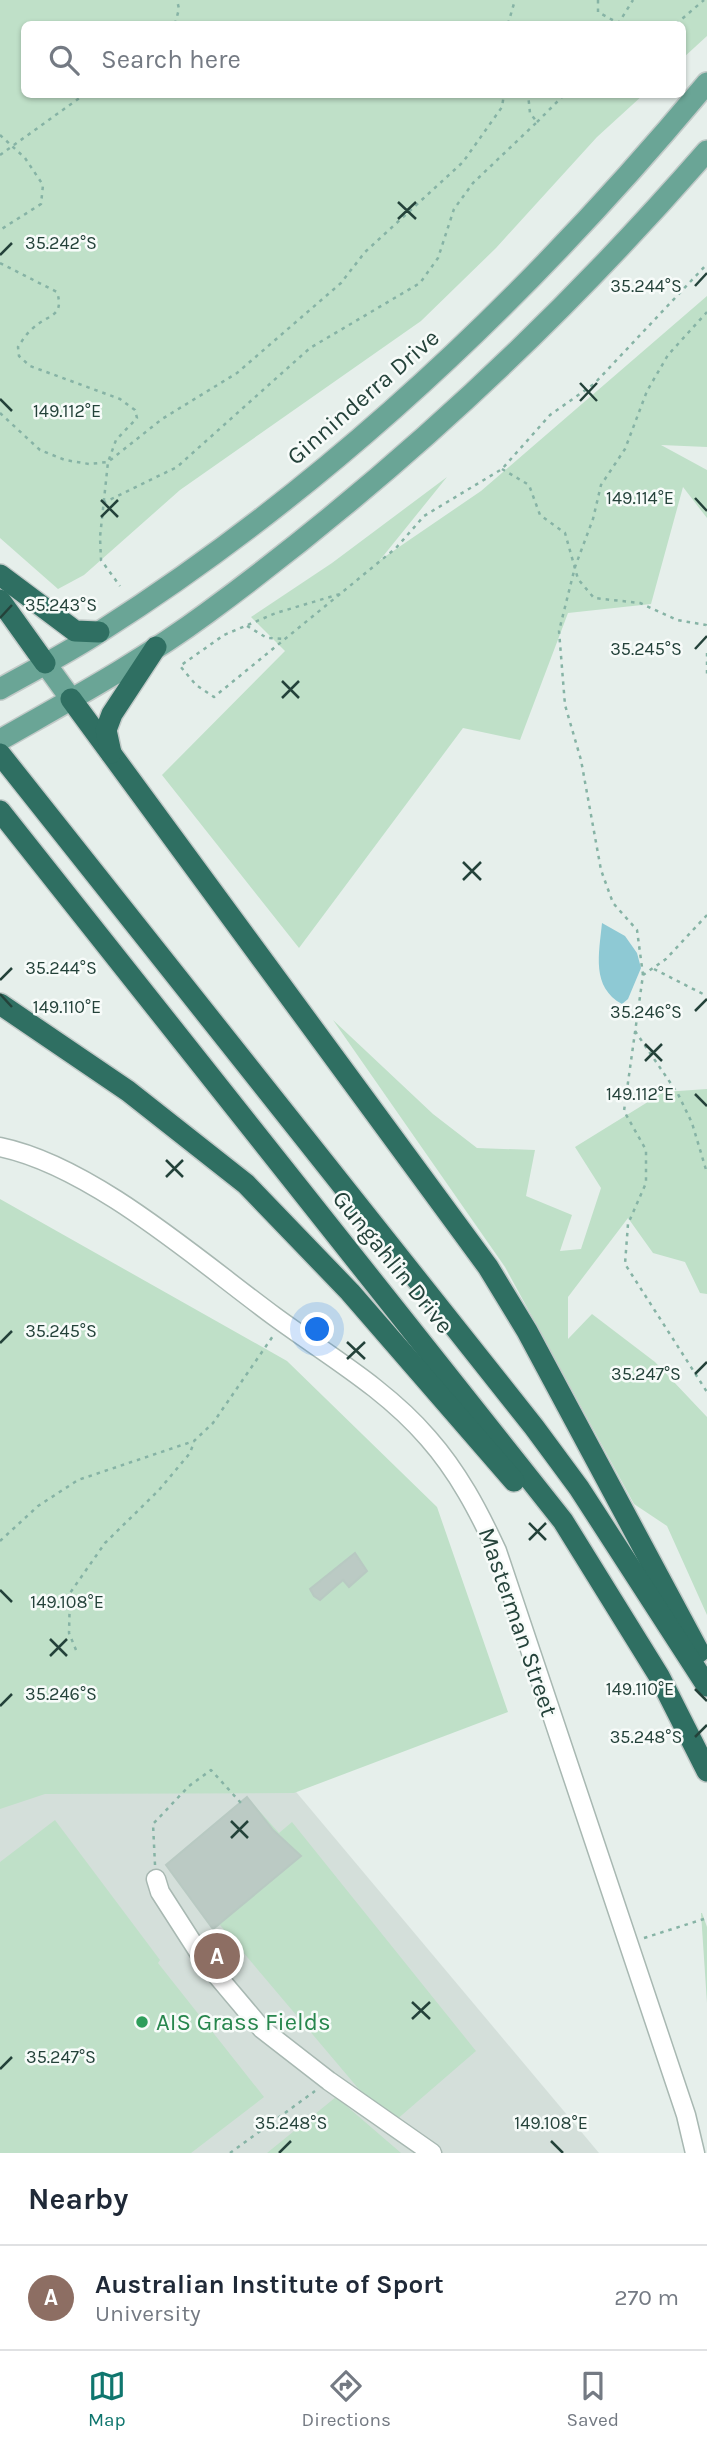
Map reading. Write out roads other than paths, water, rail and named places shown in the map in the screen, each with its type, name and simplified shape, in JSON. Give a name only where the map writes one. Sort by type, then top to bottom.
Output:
[{"type":"highway","points":[[0,575],[75,631],[99,632]]},
{"type":"highway","points":[[0,600],[45,663]]},
{"type":"highway","points":[[111,754],[106,730],[112,714],[156,648]]},
{"type":"highway","points":[[71,699],[488,1267],[563,1396],[692,1638],[707,1673]]},
{"type":"highway","name":"Gungahlin Drive","points":[[5,760],[534,1427],[579,1488],[707,1686]]},
{"type":"highway","name":"Gungahlin Drive","points":[[0,811],[563,1521],[659,1676],[707,1771]]},
{"type":"highway","points":[[0,1004],[128,1091],[188,1136],[246,1184],[300,1237],[499,1462],[572,1557],[618,1611]]},
{"type":"main road","name":"Ginninderra Drive","points":[[0,689],[99,632],[226,544],[315,475],[428,378],[553,259],[628,177],[707,83]]},
{"type":"main road","points":[[0,740],[156,648],[216,606],[426,436],[584,284],[707,151]]},
{"type":"main road","points":[[45,663],[71,699]]},
{"type":"street","name":"Masterman Street","points":[[0,1147],[22,1152],[79,1177],[125,1207],[389,1400],[428,1437],[475,1504],[497,1550],[686,2115],[695,2153]]},
{"type":"street","points":[[156,1879],[160,1892],[203,1959],[262,2029],[328,2081],[432,2153]]},
{"type":"water","points":[[602,923],[625,936],[637,953],[641,968],[628,999],[622,1004],[605,989],[601,979],[599,958]]},
{"type":"place","name":"Australian Institute of Sport","points":[[217,1956]]},
{"type":"place","name":"AIS Grass Fields","points":[[142,2022]]}]
